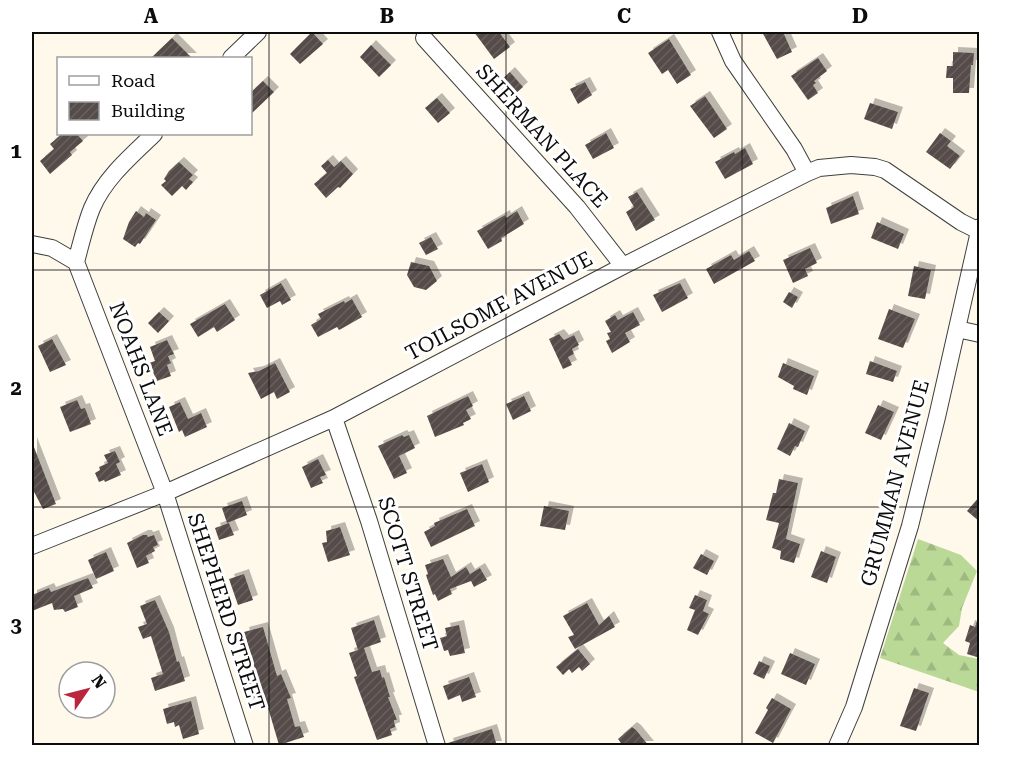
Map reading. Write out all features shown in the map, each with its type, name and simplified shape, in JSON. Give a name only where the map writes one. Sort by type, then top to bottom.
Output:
[{"type":"street","points":[[232,57],[258,32]]},
{"type":"street","points":[[720,32],[733,61],[794,149],[807,173]]},
{"type":"street","name":"SHERMAN PLACE","points":[[424,38],[577,207],[623,266]]},
{"type":"street","points":[[32,244],[52,248],[76,262],[92,208],[104,187],[115,172],[153,135]]},
{"type":"street","name":"TOILSOME AVENUE","points":[[32,546],[165,493],[334,418],[623,266],[807,173],[828,167],[875,166],[885,170],[961,222],[979,229]]},
{"type":"street","name":"GRUMMAN AVENUE","points":[[837,746],[854,707],[910,526],[979,229]]},
{"type":"street","name":"NOAHS LANE","points":[[76,262],[165,493]]},
{"type":"street","points":[[957,329],[980,334]]},
{"type":"street","name":"SCOTT STREET","points":[[334,418],[404,634],[437,746]]},
{"type":"street","name":"SHEPHERD STREET","points":[[165,493],[245,746]]},
{"type":"green space","points":[[918,539],[961,555],[977,571],[962,608],[959,626],[943,643],[959,655],[979,659],[979,692],[880,658]]},
{"type":"building","points":[[312,32],[323,44],[300,64],[290,54]]},
{"type":"building","points":[[474,32],[499,32],[510,47],[494,59]]},
{"type":"building","points":[[762,32],[783,32],[792,52],[777,59]]},
{"type":"building","points":[[172,38],[191,57],[152,57]]},
{"type":"building","points":[[669,39],[691,75],[677,84],[668,70],[662,74],[648,53]]},
{"type":"building","points":[[371,45],[391,65],[379,77],[360,57]]},
{"type":"building","points":[[953,52],[974,53],[969,93],[953,93],[953,78],[946,78],[947,66],[953,66]]},
{"type":"building","points":[[818,58],[827,71],[814,81],[816,83],[813,85],[818,93],[808,100],[791,76]]},
{"type":"building","points":[[510,72],[523,87],[515,94],[510,88],[502,92],[496,85]]},
{"type":"building","points":[[263,81],[274,92],[252,113],[252,91]]},
{"type":"building","points":[[585,82],[592,95],[578,104],[570,89]]},
{"type":"building","points":[[705,96],[727,129],[714,138],[690,106]]},
{"type":"building","points":[[437,98],[450,113],[438,123],[425,108]]},
{"type":"building","points":[[870,103],[898,112],[892,129],[864,119]]},
{"type":"building","points":[[606,133],[614,148],[593,159],[585,145]]},
{"type":"building","points":[[940,133],[951,141],[947,146],[960,156],[950,169],[926,152]]},
{"type":"building","points":[[61,135],[78,135],[83,141],[70,152],[72,155],[50,174],[40,161],[54,149],[50,144]]},
{"type":"building","points":[[745,148],[753,164],[725,179],[715,162]]},
{"type":"building","points":[[328,160],[334,167],[341,161],[353,174],[340,188],[338,187],[326,198],[314,184],[327,173],[321,166]]},
{"type":"building","points":[[179,162],[193,175],[189,179],[193,182],[186,190],[182,186],[172,196],[161,185],[166,181],[164,179],[169,171]]},
{"type":"building","points":[[637,192],[655,220],[636,231],[626,212],[634,207],[628,197]]},
{"type":"building","points":[[853,196],[859,214],[831,224],[826,208]]},
{"type":"building","points":[[136,211],[144,217],[146,213],[156,220],[140,244],[138,243],[135,247],[123,239]]},
{"type":"building","points":[[517,211],[524,224],[488,249],[477,231]]},
{"type":"building","points":[[877,222],[904,234],[898,249],[871,238]]},
{"type":"building","points":[[431,237],[438,249],[426,255],[419,243]]},
{"type":"building","points":[[810,248],[817,263],[805,269],[808,276],[793,283],[783,260]]},
{"type":"building","points":[[749,251],[755,261],[714,284],[706,269],[731,255],[734,260]]},
{"type":"building","points":[[411,262],[429,266],[437,281],[426,290],[414,287],[407,275]]},
{"type":"building","points":[[914,266],[931,270],[925,299],[908,296]]},
{"type":"building","points":[[281,283],[291,300],[282,305],[280,301],[267,308],[260,295]]},
{"type":"building","points":[[680,283],[688,298],[662,312],[653,295]]},
{"type":"building","points":[[789,292],[798,297],[792,308],[783,302]]},
{"type":"building","points":[[352,299],[362,317],[339,330],[337,327],[318,337],[311,325],[321,319],[318,314]]},
{"type":"building","points":[[225,304],[235,320],[217,332],[214,327],[198,337],[190,324]]},
{"type":"building","points":[[889,309],[915,319],[903,348],[878,339]]},
{"type":"building","points":[[159,312],[169,321],[158,333],[148,323]]},
{"type":"building","points":[[633,312],[640,325],[625,333],[630,342],[612,353],[606,341],[610,339],[607,333],[611,332],[605,321],[615,315],[618,320]]},
{"type":"building","points":[[559,334],[564,340],[574,335],[579,345],[572,349],[574,354],[568,357],[572,365],[563,369],[549,339]]},
{"type":"building","points":[[52,339],[66,365],[50,372],[38,346]]},
{"type":"building","points":[[167,340],[174,354],[168,356],[171,363],[167,365],[171,376],[157,381],[149,363],[155,361],[150,347]]},
{"type":"building","points":[[870,361],[897,371],[893,382],[866,374]]},
{"type":"building","points":[[275,363],[290,392],[277,399],[274,392],[261,399],[248,373],[259,371]]},
{"type":"building","points":[[783,363],[814,376],[807,395],[793,389],[794,386],[778,377]]},
{"type":"building","points":[[468,396],[473,406],[466,410],[471,419],[463,423],[464,425],[435,437],[427,416]]},
{"type":"building","points":[[524,396],[531,411],[513,420],[506,404]]},
{"type":"building","points":[[77,400],[81,409],[85,408],[91,424],[70,432],[60,407]]},
{"type":"building","points":[[180,402],[188,419],[201,413],[207,427],[185,437],[182,430],[179,432],[169,407]]},
{"type":"building","points":[[878,405],[894,412],[881,440],[865,433]]},
{"type":"building","points":[[789,423],[805,431],[798,447],[795,446],[790,456],[777,449]]},
{"type":"building","points":[[402,435],[404,437],[409,435],[415,448],[399,456],[407,473],[394,479],[378,446]]},
{"type":"building","points":[[32,442],[56,504],[43,509],[32,488]]},
{"type":"building","points":[[115,451],[120,462],[116,464],[121,475],[105,482],[104,480],[99,482],[95,473],[100,470],[99,467],[108,463],[104,455]]},
{"type":"building","points":[[318,459],[326,475],[320,477],[323,483],[311,488],[302,467]]},
{"type":"building","points":[[482,464],[489,482],[468,492],[460,473]]},
{"type":"building","points":[[779,479],[798,483],[786,539],[800,544],[794,563],[780,559],[781,551],[772,548],[779,523],[766,520]]},
{"type":"building","points":[[980,496],[980,522],[967,511]]},
{"type":"building","points":[[242,501],[247,515],[227,523],[222,508]]},
{"type":"building","points":[[544,506],[569,511],[565,530],[540,526]]},
{"type":"building","points":[[467,509],[475,526],[431,547],[424,532],[435,526],[434,523]]},
{"type":"building","points":[[229,523],[234,535],[219,540],[215,528]]},
{"type":"building","points":[[340,527],[350,555],[328,562],[322,543],[327,542],[326,531]]},
{"type":"building","points":[[143,535],[148,537],[154,535],[158,545],[153,547],[155,551],[146,556],[149,563],[137,568],[127,543]]},
{"type":"building","points":[[821,551],[836,557],[827,583],[811,577]]},
{"type":"building","points":[[106,552],[114,571],[96,579],[88,560]]},
{"type":"building","points":[[701,554],[714,561],[707,575],[693,568]]},
{"type":"building","points":[[443,559],[451,577],[466,567],[470,574],[480,568],[487,580],[474,587],[471,581],[450,589],[452,594],[438,601],[435,594],[433,595],[425,565]]},
{"type":"building","points":[[244,574],[253,600],[238,605],[229,579]]},
{"type":"building","points":[[88,578],[93,588],[74,596],[78,607],[65,612],[63,609],[54,610],[52,603],[32,611],[32,595],[49,588],[51,592]]},
{"type":"building","points":[[695,595],[707,600],[703,611],[709,614],[698,635],[687,630],[695,610],[689,608]]},
{"type":"building","points":[[155,600],[169,632],[185,681],[155,691],[151,678],[163,674],[151,636],[143,639],[138,627],[147,624],[140,606]]},
{"type":"building","points":[[587,603],[599,625],[609,616],[615,627],[575,649],[568,637],[574,635],[563,616]]},
{"type":"building","points":[[374,620],[381,642],[364,648],[372,672],[380,670],[382,678],[384,677],[390,697],[388,697],[397,720],[394,720],[395,727],[390,729],[392,735],[377,740],[354,677],[357,676],[349,653],[358,650],[351,628]]},
{"type":"building","points":[[977,621],[980,621],[980,658],[967,654],[970,643],[965,641],[970,625],[975,627]]},
{"type":"building","points":[[459,625],[465,653],[450,656],[448,650],[444,651],[440,638],[447,636],[445,628]]},
{"type":"building","points":[[263,627],[277,676],[281,674],[291,698],[287,699],[295,727],[300,726],[304,737],[279,745],[264,694],[252,699],[246,680],[257,676],[244,632]]},
{"type":"building","points":[[578,649],[590,664],[582,671],[579,667],[572,673],[569,669],[563,675],[556,667]]},
{"type":"building","points":[[790,653],[815,664],[806,685],[781,674]]},
{"type":"building","points":[[759,661],[770,666],[764,679],[753,674]]},
{"type":"building","points":[[469,677],[476,697],[462,702],[460,695],[448,700],[443,686]]},
{"type":"building","points":[[914,688],[929,693],[916,731],[900,726]]},
{"type":"building","points":[[772,698],[791,709],[773,743],[755,733]]},
{"type":"building","points":[[191,701],[199,734],[183,739],[179,725],[175,727],[174,722],[167,724],[163,709]]},
{"type":"building","points":[[632,727],[649,746],[623,746],[618,739]]},
{"type":"building","points":[[492,729],[497,746],[449,746],[448,743]]}]
